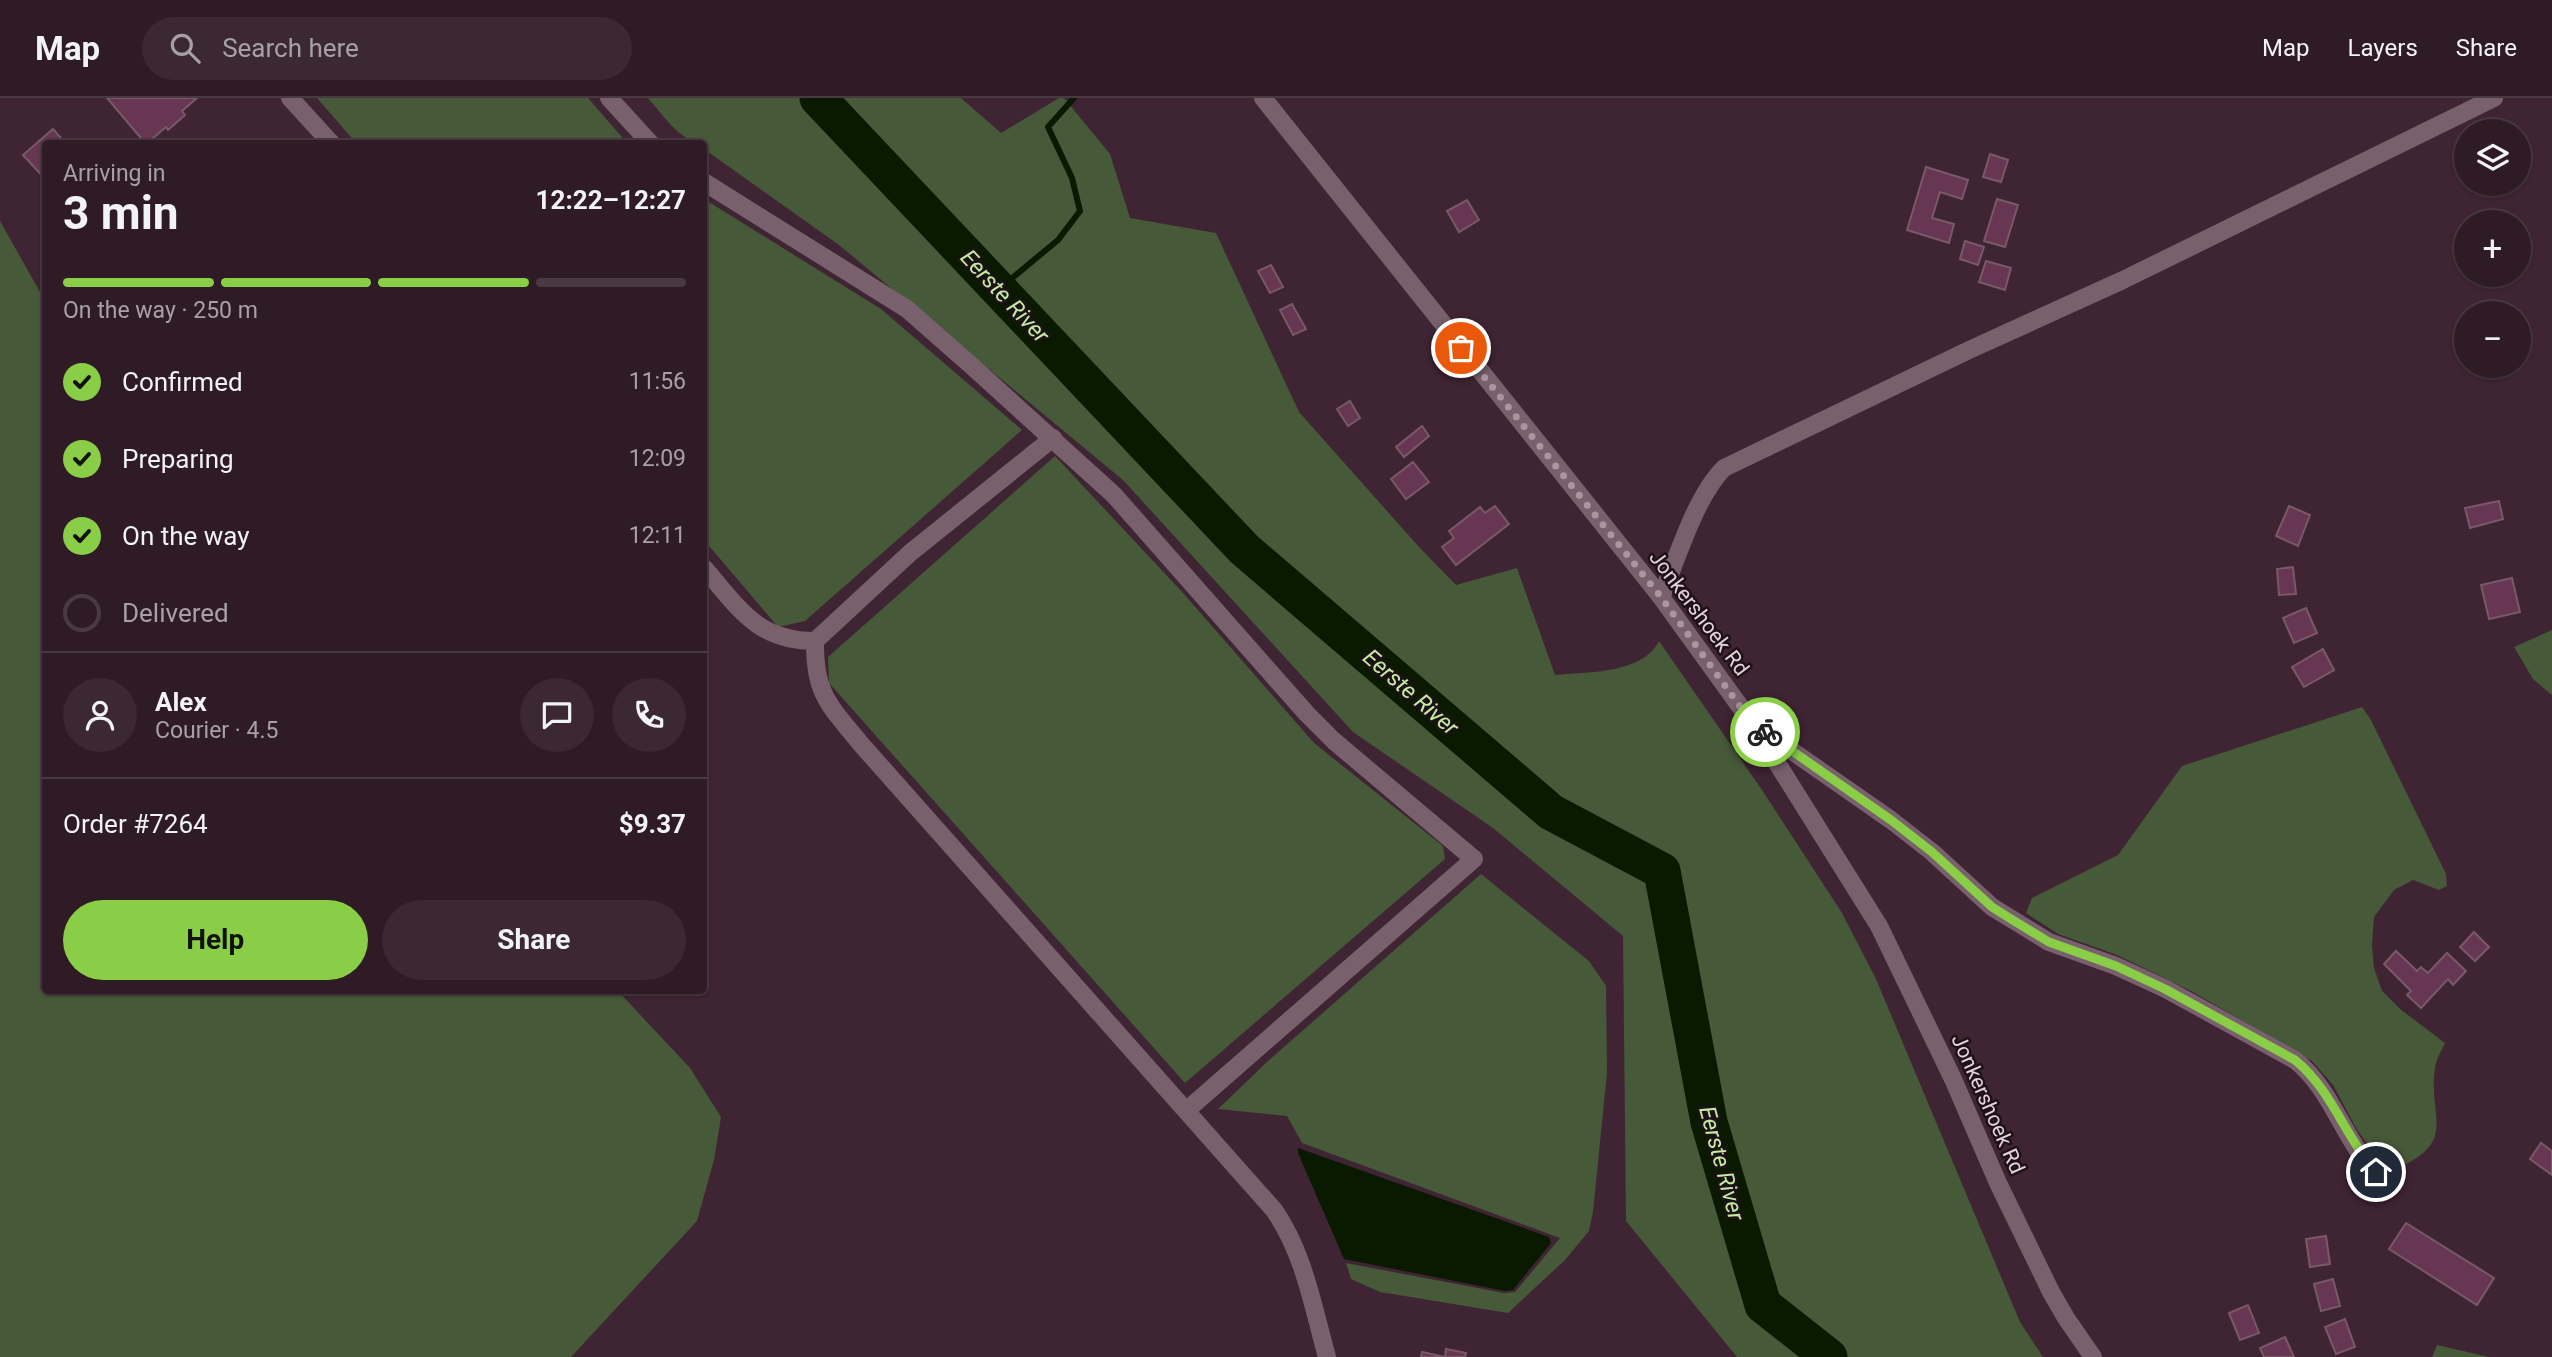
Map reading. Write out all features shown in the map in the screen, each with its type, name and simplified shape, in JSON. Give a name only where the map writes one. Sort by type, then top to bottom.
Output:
[{"type":"street","points":[[290,98],[328,140]]},
{"type":"street","points":[[609,98],[647,140]]},
{"type":"street","name":"Jonkershoek Rd","points":[[1262,98],[1661,597],[1752,723],[1879,926],[2051,1292],[2093,1357]]},
{"type":"street","points":[[1661,597],[1700,502],[1724,468],[1967,351],[2123,281],[2494,98]]},
{"type":"street","points":[[707,184],[907,309],[1054,438],[1114,495],[1325,732],[1474,859],[1187,1110]]},
{"type":"street","points":[[707,571],[750,621],[764,632],[802,641],[815,641],[910,553],[1054,438]]},
{"type":"street","points":[[815,641],[817,680],[831,707],[860,743],[1274,1210],[1288,1230],[1298,1254],[1327,1357]]},
{"type":"street","points":[[1752,723],[1891,820],[2003,914],[2049,942],[2116,966],[2165,989],[2295,1060],[2325,1092],[2361,1155],[2390,1187]]},
{"type":"shaded area","points":[[317,98],[588,98],[624,140],[353,140]]},
{"type":"shaded area","points":[[648,98],[961,98],[1001,133],[1059,98],[1064,98],[1110,154],[1130,218],[1216,233],[1299,412],[1456,585],[1517,568],[1555,675],[1597,672],[1627,665],[1651,652],[1659,641],[1762,790],[1842,913],[1876,979],[2020,1322],[2043,1357],[1737,1357],[1626,1221],[1623,936],[1493,828],[1353,732],[1123,480],[839,245],[707,151],[707,140],[688,139]]},
{"type":"shaded area","points":[[707,201],[881,309],[1022,430],[805,621],[778,627],[707,544]]},
{"type":"shaded area","points":[[0,221],[42,296],[42,994],[621,994],[690,1068],[721,1117],[714,1160],[697,1221],[571,1357],[0,1357]]},
{"type":"shaded area","points":[[1055,456],[1184,594],[1314,743],[1443,846],[1445,859],[1185,1083],[829,683],[828,657]]},
{"type":"shaded area","points":[[2552,630],[2552,695],[2533,679],[2514,647]]},
{"type":"shaded area","points":[[2362,707],[2371,720],[2446,874],[2447,886],[2439,890],[2413,880],[2394,890],[2374,917],[2374,968],[2382,991],[2400,1009],[2445,1043],[2436,1063],[2434,1081],[2437,1125],[2435,1137],[2416,1159],[2395,1169],[2381,1164],[2356,1128],[2333,1085],[2312,1061],[2191,991],[2117,955],[2058,934],[2026,913],[2032,898],[2118,855],[2182,766]]},
{"type":"shaded area","points":[[1481,874],[1589,961],[1606,986],[1607,1073],[1589,1231],[1565,1260],[1508,1313],[1380,1292],[1351,1279],[1346,1263],[1504,1293],[1515,1292],[1560,1238],[1302,1143],[1287,1116],[1218,1109],[1268,1061]]},
{"type":"shaded area","points":[[1298,1148],[1549,1237],[1551,1243],[1513,1290],[1505,1291],[1344,1259]]},
{"type":"shaded area","points":[[2437,1345],[2489,1357],[2432,1357]]},
{"type":"building","points":[[107,98],[197,98],[182,111],[185,115],[168,130],[166,127],[151,140],[143,140]]},
{"type":"building","points":[[53,129],[63,140],[42,140],[42,176],[23,155]]},
{"type":"building","points":[[1990,154],[2008,160],[2001,182],[1983,177]]},
{"type":"building","points":[[1926,167],[1968,180],[1962,199],[1940,192],[1932,218],[1954,224],[1949,243],[1907,230]]},
{"type":"building","points":[[1997,199],[2018,205],[2005,247],[1984,241]]},
{"type":"building","points":[[1467,200],[1479,220],[1459,232],[1447,211]]},
{"type":"building","points":[[1965,241],[1984,247],[1978,265],[1960,259]]},
{"type":"building","points":[[1986,261],[2011,268],[2005,290],[1979,282]]},
{"type":"building","points":[[1271,265],[1283,287],[1270,293],[1258,271]]},
{"type":"building","points":[[1292,304],[1306,329],[1293,335],[1280,310]]},
{"type":"building","points":[[1350,401],[1360,418],[1348,426],[1337,409]]},
{"type":"building","points":[[1422,426],[1429,436],[1404,457],[1396,447]]},
{"type":"building","points":[[1413,462],[1429,482],[1406,499],[1391,479]]},
{"type":"building","points":[[2499,501],[2503,519],[2470,528],[2465,508]]},
{"type":"building","points":[[1495,506],[1509,524],[1456,565],[1442,547],[1454,538],[1449,531],[1480,507],[1485,513]]},
{"type":"building","points":[[2289,506],[2310,515],[2298,546],[2276,536]]},
{"type":"building","points":[[2293,567],[2296,594],[2279,595],[2277,569]]},
{"type":"building","points":[[2512,578],[2520,612],[2489,619],[2481,585]]},
{"type":"building","points":[[2306,608],[2317,633],[2294,643],[2283,618]]},
{"type":"building","points":[[2323,649],[2334,670],[2304,687],[2292,667]]},
{"type":"building","points":[[2474,932],[2489,947],[2475,961],[2460,947]]},
{"type":"building","points":[[2396,951],[2417,971],[2421,967],[2428,973],[2447,953],[2466,971],[2453,985],[2448,979],[2421,1008],[2407,995],[2411,991],[2384,964]]},
{"type":"building","points":[[2541,1143],[2552,1151],[2552,1175],[2530,1159]]},
{"type":"building","points":[[2406,1223],[2494,1278],[2477,1305],[2389,1249]]},
{"type":"building","points":[[2326,1236],[2330,1264],[2310,1267],[2306,1239]]},
{"type":"building","points":[[2333,1279],[2340,1306],[2321,1311],[2314,1284]]},
{"type":"building","points":[[2248,1305],[2259,1333],[2240,1340],[2229,1313]]},
{"type":"building","points":[[2345,1319],[2355,1347],[2336,1354],[2325,1327]]},
{"type":"building","points":[[2285,1337],[2294,1357],[2264,1357],[2260,1348]]},
{"type":"building","points":[[1446,1349],[1466,1353],[1465,1357],[1445,1357]]},
{"type":"building","points":[[1422,1352],[1445,1357],[1421,1357]]},
{"type":"waterway","name":"Eerste River","points":[[818,98],[1244,549],[1551,812],[1662,871],[1709,1122],[1763,1305],[1829,1357]]},
{"type":"waterway","points":[[999,289],[1058,240],[1080,211],[1072,178],[1048,127],[1074,98]]},
{"type":"way so far","points":[[1461,348],[1661,597],[1752,723],[1765,732]]},
{"type":"route","points":[[1765,732],[1891,820],[1932,852],[1992,907],[2011,919],[2049,942],[2116,966],[2165,989],[2295,1060],[2325,1092],[2361,1155],[2376,1172]]}]
